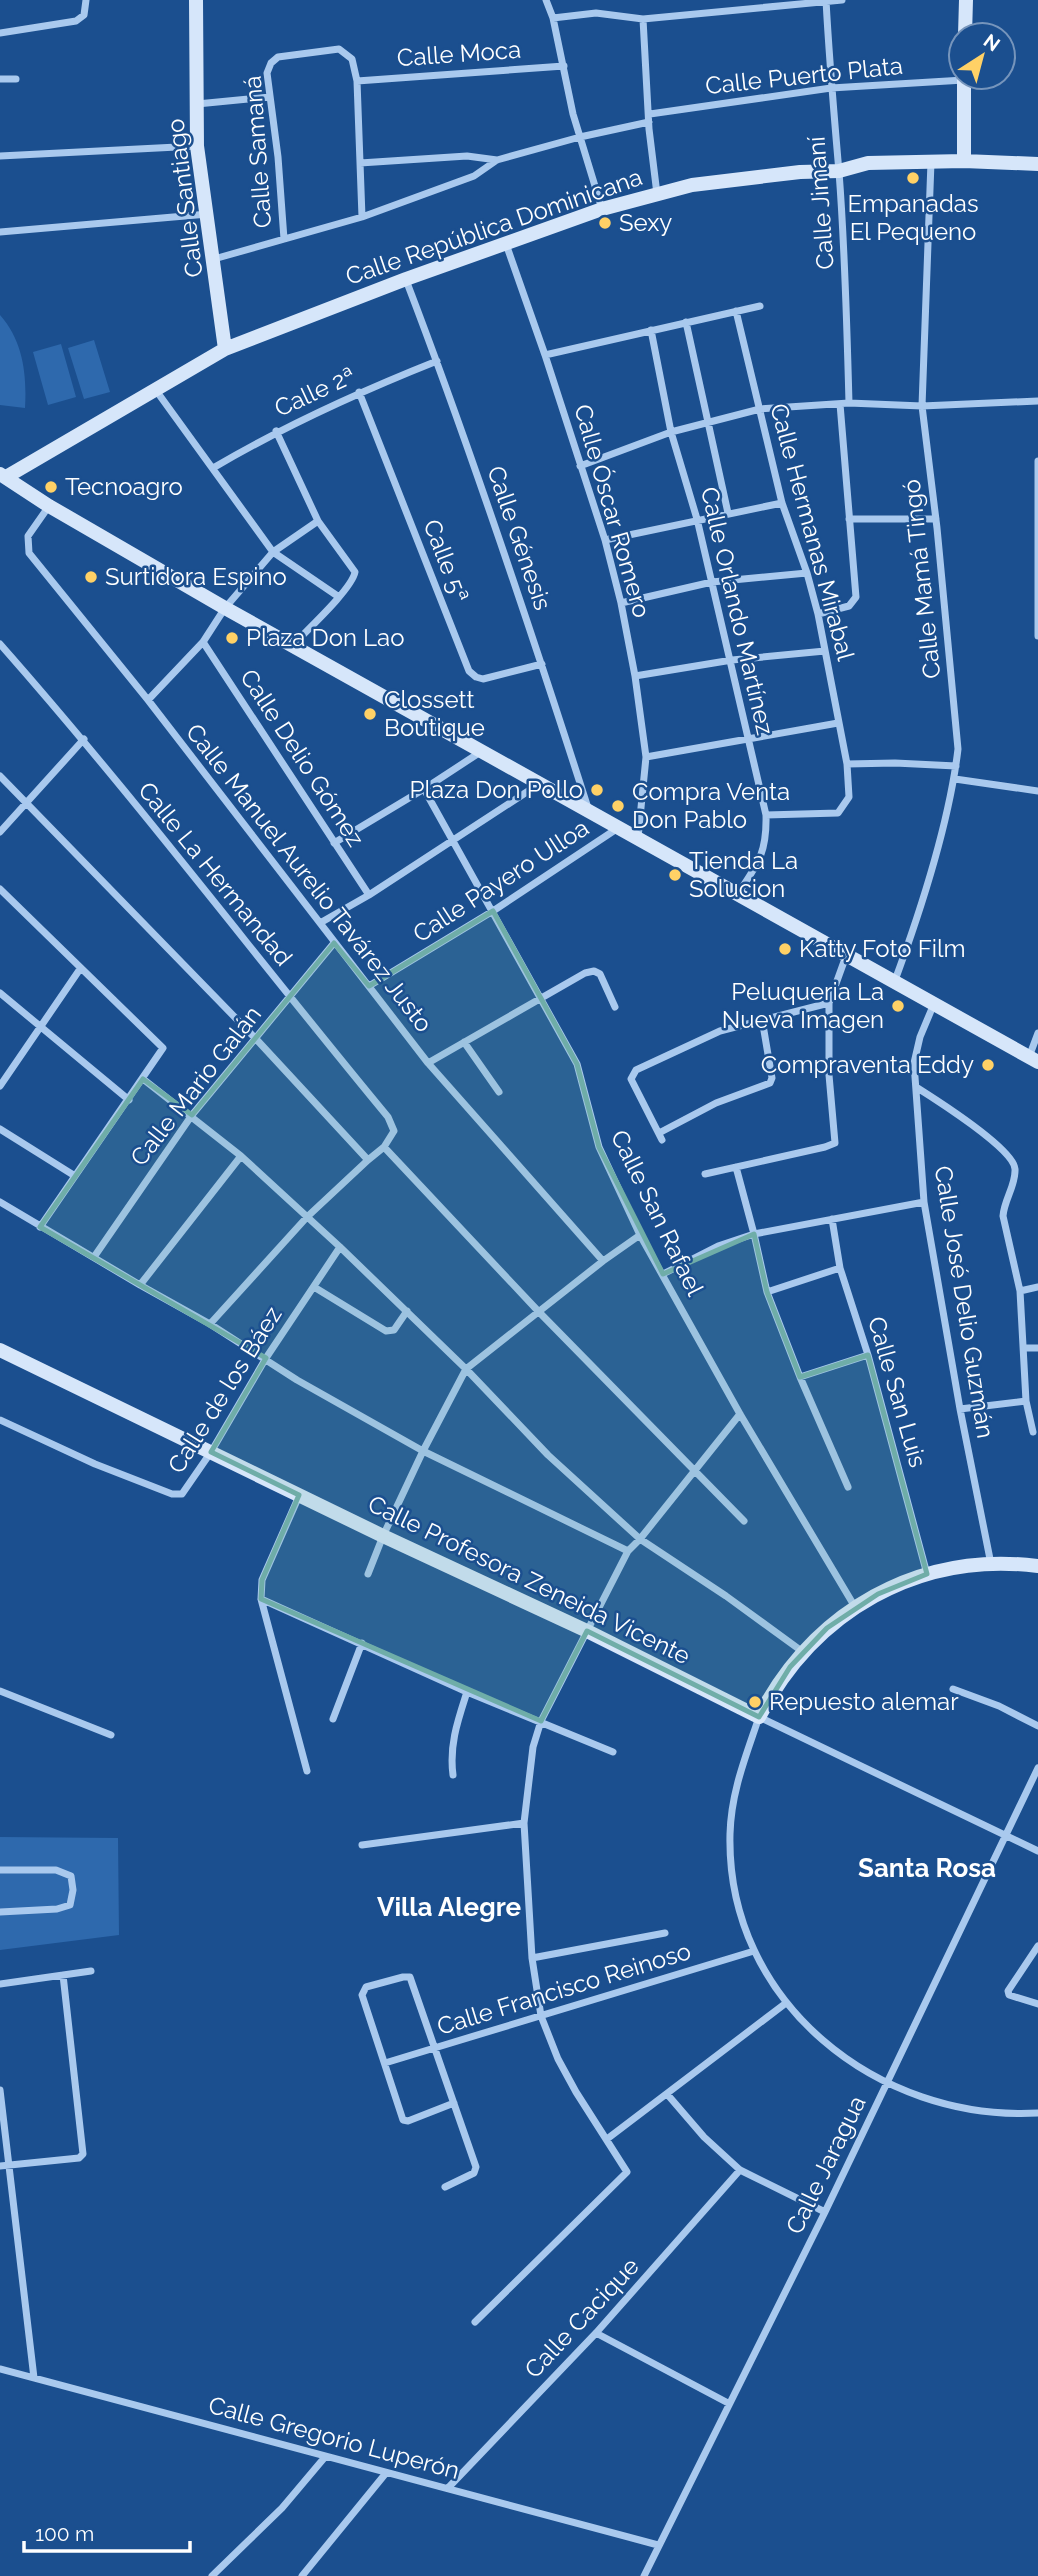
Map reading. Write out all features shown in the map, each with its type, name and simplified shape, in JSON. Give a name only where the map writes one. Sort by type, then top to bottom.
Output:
[{"type":"street","points":[[0,33],[76,21],[84,15],[86,0]]},
{"type":"street","name":"Calle Santiago","points":[[196,0],[197,146],[215,259],[225,349]]},
{"type":"street","points":[[546,0],[553,18],[573,114],[603,209]]},
{"type":"street","name":"Calle Jimaní","points":[[826,0],[847,297],[849,403]]},
{"type":"street","points":[[553,18],[596,13],[643,19],[842,0]]},
{"type":"street","points":[[965,21],[966,0]]},
{"type":"street","points":[[643,19],[657,194]]},
{"type":"street","name":"Calle Samaná","points":[[284,239],[278,157],[267,73],[271,63],[278,57],[339,50],[352,59],[357,81]]},
{"type":"street","name":"Calle Moca","points":[[357,81],[564,66]]},
{"type":"street","points":[[0,79],[16,79]]},
{"type":"street","name":"Calle Puerto Plata","points":[[497,160],[650,118],[831,88],[947,80]]},
{"type":"street","points":[[357,81],[362,218]]},
{"type":"street","points":[[964,91],[964,161]]},
{"type":"street","points":[[197,104],[270,97]]},
{"type":"street","points":[[0,156],[197,146]]},
{"type":"street","points":[[360,163],[467,156],[497,160]]},
{"type":"street","points":[[215,259],[362,218],[474,176],[497,160]]},
{"type":"street","name":"Calle República Dominicana","points":[[3,475],[225,349],[406,279],[603,209],[657,194],[729,180],[800,172],[839,171],[868,163],[964,161],[1038,164]]},
{"type":"street","name":"Calle Mamá Tingó","points":[[894,983],[918,920],[955,779],[958,749],[936,519],[922,406],[931,162]]},
{"type":"street","points":[[0,232],[208,214]]},
{"type":"street","name":"Calle Óscar Romero","points":[[506,243],[605,540],[621,603],[635,676],[646,757],[638,839]]},
{"type":"street","name":"Calle Génesis","points":[[406,279],[542,664],[590,812]]},
{"type":"street","points":[[545,355],[760,306]]},
{"type":"street","name":"Calle Hermanas Mirabal","points":[[736,311],[782,503],[807,573],[818,614],[847,764],[849,797],[838,813],[766,815]]},
{"type":"street","points":[[686,322],[728,513]]},
{"type":"street","name":"Calle Orlando Martínez","points":[[651,330],[671,432],[697,519],[732,660],[766,815],[767,837],[760,862],[737,895]]},
{"type":"street","name":"Calle 2ª","points":[[213,467],[276,431],[359,392],[437,361]]},
{"type":"street","points":[[155,389],[273,552],[339,597]]},
{"type":"street","name":"Calle 5ª","points":[[359,392],[469,671],[483,679],[542,664]]},
{"type":"street","points":[[580,466],[671,432],[760,409],[849,403],[922,406],[1038,401]]},
{"type":"street","points":[[818,614],[849,606],[856,597],[840,404]]},
{"type":"street","points":[[276,431],[318,522],[355,572],[353,580],[339,597],[292,646]]},
{"type":"street","points":[[1038,461],[1038,636]]},
{"type":"street","points":[[3,475],[49,506],[292,646],[482,750],[539,785],[933,1006],[1033,1059],[1038,1033]]},
{"type":"street","points":[[605,540],[782,503]]},
{"type":"street","name":"Calle Manuel Aurelio Tavárez Justo","points":[[49,506],[28,536],[29,553],[148,700],[428,1063],[603,1261]]},
{"type":"street","points":[[849,519],[936,519]]},
{"type":"street","points":[[148,700],[203,642],[225,608],[273,552],[318,522]]},
{"type":"street","points":[[621,603],[712,582],[807,573]]},
{"type":"street","name":"Calle Delio Gómez","points":[[203,642],[369,895]]},
{"type":"street","name":"Calle La Hermandad","points":[[0,644],[83,739],[388,1117],[394,1131],[384,1147]]},
{"type":"street","points":[[635,676],[732,660],[825,651]]},
{"type":"street","points":[[646,757],[838,723]]},
{"type":"street","points":[[0,832],[83,739]]},
{"type":"street","points":[[334,843],[424,789],[482,750]]},
{"type":"street","points":[[847,764],[956,766]]},
{"type":"street","points":[[0,776],[256,1039],[368,1160]]},
{"type":"street","points":[[955,779],[1038,791]]},
{"type":"street","points":[[320,923],[369,895],[539,785]]},
{"type":"street","name":"Calle San Rafael","points":[[424,789],[577,1064],[599,1147],[640,1235],[740,1414],[855,1607]]},
{"type":"street","name":"Calle Payero Ulloa","points":[[369,986],[493,911],[618,828]]},
{"type":"street","points":[[0,889],[163,1048],[40,1227]]},
{"type":"street","name":"Calle Mario Galán","points":[[94,1257],[192,1115],[334,943]]},
{"type":"street","points":[[705,1174],[835,1143],[829,1075],[829,1003],[846,956]]},
{"type":"street","points":[[0,1086],[80,969]]},
{"type":"street","points":[[428,1063],[585,973],[594,971],[600,974],[615,1007]]},
{"type":"street","points":[[0,993],[129,1100]]},
{"type":"street","points":[[762,1020],[772,1078],[770,1083],[716,1103],[661,1137],[631,1079],[636,1070],[720,1031],[762,1020],[829,1003]]},
{"type":"street","name":"Calle José Delio Guzmán","points":[[933,1006],[920,1037],[914,1063],[924,1202],[960,1409],[991,1564]]},
{"type":"street","points":[[464,1042],[499,1092]]},
{"type":"street","points":[[143,1079],[241,1156],[340,1247],[466,1368],[548,1455],[640,1539],[803,1651]]},
{"type":"street","points":[[916,1087],[966,1120],[1009,1157],[1015,1167],[1003,1216],[1020,1291],[1026,1401],[1032,1432]]},
{"type":"street","points":[[0,1129],[75,1176]]},
{"type":"street","points":[[210,1324],[307,1217],[384,1147],[539,1312],[744,1521]]},
{"type":"street","points":[[140,1286],[241,1156]]},
{"type":"street","points":[[736,1167],[767,1292],[800,1377],[848,1487]]},
{"type":"street","points":[[0,1202],[140,1286],[210,1324],[297,1380],[423,1451],[628,1550]]},
{"type":"street","points":[[663,1275],[718,1246],[754,1234],[924,1202]]},
{"type":"street","name":"Calle San Luis","points":[[832,1219],[841,1268],[869,1355],[927,1574]]},
{"type":"street","points":[[368,1574],[423,1451],[466,1368],[640,1235]]},
{"type":"street","name":"Calle de los Báez","points":[[0,1420],[95,1464],[172,1494],[182,1494],[211,1452],[266,1358],[340,1247]]},
{"type":"street","points":[[767,1292],[841,1268]]},
{"type":"street","points":[[314,1287],[386,1331],[394,1330],[407,1311]]},
{"type":"street","points":[[1020,1291],[1038,1287]]},
{"type":"street","points":[[1024,1348],[1038,1348]]},
{"type":"street","name":"Calle Profesora Zeneida Vicente","points":[[0,1350],[1038,1851]]},
{"type":"street","points":[[800,1377],[869,1355]]},
{"type":"street","points":[[960,1409],[1026,1401]]},
{"type":"street","points":[[475,2322],[626,2174],[627,2169],[576,2092],[558,2059],[541,2016],[532,1958],[524,1823],[533,1747],[541,1721],[628,1550],[640,1539],[740,1414]]},
{"type":"street","points":[[299,1495],[262,1580],[261,1600],[307,1771]]},
{"type":"street","points":[[1038,1566],[991,1564],[927,1574],[902,1583],[855,1607],[827,1628],[803,1651],[779,1683],[759,1717],[737,1782],[730,1834],[737,1902],[754,1951],[786,2003],[807,2027],[859,2067],[923,2098],[961,2108],[1000,2113],[1038,2113]]},
{"type":"street","points":[[261,1600],[467,1692],[613,1752]]},
{"type":"street","points":[[333,1719],[362,1643]]},
{"type":"street","points":[[953,1689],[999,1706],[1038,1726]]},
{"type":"street","points":[[0,1691],[111,1735]]},
{"type":"street","points":[[453,1775],[452,1740],[467,1692]]},
{"type":"street","name":"Calle Jaragua","points":[[644,2576],[825,2212],[1038,1768]]},
{"type":"street","points":[[362,1845],[524,1823]]},
{"type":"street","points":[[0,1871],[56,1870],[71,1876],[73,1890],[70,1905],[57,1909],[0,1912]]},
{"type":"street","points":[[532,1958],[666,1933]]},
{"type":"street","points":[[1038,1946],[1008,1991],[1009,1995],[1038,2004]]},
{"type":"street","name":"Calle Francisco Reinoso","points":[[385,2063],[754,1951]]},
{"type":"street","points":[[0,1984],[91,1971]]},
{"type":"street","points":[[0,2166],[79,2158],[83,2154],[63,1975]]},
{"type":"street","points":[[445,2187],[476,2171],[454,2103],[410,1978],[379,1983],[363,1990],[362,1995],[403,2120],[408,2121],[454,2103]]},
{"type":"street","points":[[607,2139],[786,2003]]},
{"type":"street","points":[[0,2090],[34,2378]]},
{"type":"street","points":[[667,2094],[704,2137],[740,2170],[825,2212]]},
{"type":"street","name":"Calle Cacique","points":[[448,2488],[596,2333],[740,2170]]},
{"type":"street","points":[[596,2333],[728,2403]]},
{"type":"street","name":"Calle Gregorio Luperón","points":[[0,2369],[658,2545]]},
{"type":"street","points":[[212,2576],[282,2508],[325,2457]]},
{"type":"street","points":[[302,2576],[386,2473]]},
{"type":"highlighted area","points":[[493,911],[577,1064],[599,1147],[663,1274],[754,1234],[767,1292],[800,1377],[868,1355],[927,1574],[878,1594],[827,1628],[790,1667],[759,1717],[587,1631],[541,1721],[261,1599],[262,1580],[299,1495],[211,1452],[266,1358],[40,1227],[143,1079],[192,1115],[334,943],[369,986]]},
{"type":"shaded area","points":[[0,315],[14,336],[22,358],[25,408],[0,405]]},
{"type":"shaded area","points":[[94,340],[110,392],[84,399],[68,348]]},
{"type":"shaded area","points":[[61,344],[76,397],[48,405],[33,352]]},
{"type":"shaded area","points":[[0,1837],[118,1838],[119,1935],[0,1950]]},
{"type":"place","name":"Empanadas El Pequeno","points":[[913,178]]},
{"type":"place","name":"Sexy","points":[[605,223]]},
{"type":"place","name":"Tecnoagro","points":[[51,487]]},
{"type":"place","name":"Surtidora Espino","points":[[91,577]]},
{"type":"place","name":"Plaza Don Lao","points":[[232,638]]},
{"type":"place","name":"Clossett Boutique","points":[[370,714]]},
{"type":"place","name":"Plaza Don Pollo","points":[[597,790]]},
{"type":"place","name":"Compra Venta Don Pablo","points":[[618,806]]},
{"type":"place","name":"Tienda La Solucion","points":[[675,875]]},
{"type":"place","name":"Katty Foto Film","points":[[785,949]]},
{"type":"place","name":"Peluqueria La Nueva Imagen","points":[[898,1006]]},
{"type":"place","name":"Compraventa Eddy","points":[[988,1065]]},
{"type":"place","name":"Repuesto alemar","points":[[755,1702]]},
{"type":"district","name":"Santa Rosa","points":[[927,1868]]},
{"type":"district","name":"Villa Alegre","points":[[449,1907]]}]
